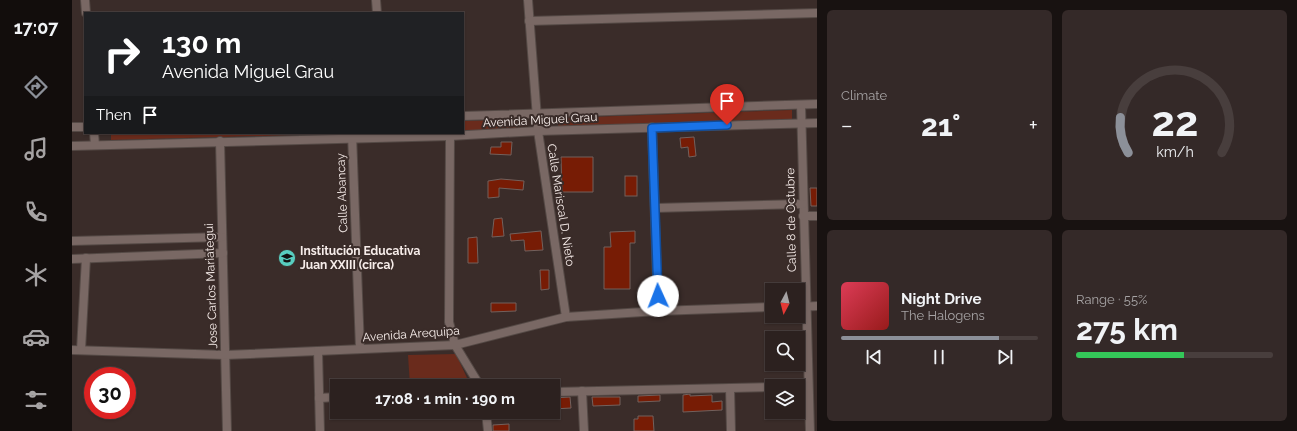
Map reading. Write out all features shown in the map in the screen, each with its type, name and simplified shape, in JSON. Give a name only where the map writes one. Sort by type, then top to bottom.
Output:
[{"type":"street","points":[[85,0],[86,12]]},
{"type":"street","points":[[376,0],[377,12]]},
{"type":"street","name":"Calle Mariscal D. Nieto","points":[[528,0],[538,131],[566,317]]},
{"type":"street","points":[[529,21],[817,13]]},
{"type":"street","name":"Avenida Miguel Grau","points":[[464,116],[817,104]]},
{"type":"street","name":"Calle 8 de Octubre","points":[[801,105],[803,204],[802,283]]},
{"type":"street","name":"Avenida Miguel Grau","points":[[72,146],[352,136],[450,136],[538,131],[817,123]]},
{"type":"street","points":[[72,127],[84,127]]},
{"type":"street","points":[[652,128],[658,311]]},
{"type":"street","points":[[94,134],[95,145]]},
{"type":"street","name":"Calle Abancay","points":[[352,136],[360,349]]},
{"type":"street","points":[[450,136],[449,322],[455,345],[476,379]]},
{"type":"street","name":"Jose Carlos Mariategui","points":[[220,141],[227,431]]},
{"type":"street","points":[[655,208],[803,204]]},
{"type":"street","points":[[803,216],[817,216]]},
{"type":"street","points":[[72,241],[222,237]]},
{"type":"street","points":[[72,259],[223,253]]},
{"type":"street","points":[[82,350],[86,258]]},
{"type":"street","points":[[805,306],[817,306]]},
{"type":"street","name":"Avenida Arequipa","points":[[72,350],[225,355],[455,345],[566,317],[658,311],[765,307]]},
{"type":"street","name":"Calle 8 de Octubre","points":[[804,323],[811,391],[810,431]]},
{"type":"street","points":[[318,351],[320,431]]},
{"type":"street","points":[[560,392],[765,387]]},
{"type":"street","points":[[730,388],[731,431]]},
{"type":"street","points":[[582,391],[584,431]]},
{"type":"street","points":[[319,398],[330,397]]},
{"type":"street","points":[[487,419],[488,431]]},
{"type":"shaded area","points":[[792,110],[792,120],[558,128],[558,118]]},
{"type":"shaded area","points":[[527,119],[527,129],[464,131],[464,121]]},
{"type":"shaded area","points":[[111,134],[334,134],[111,140]]},
{"type":"shaded area","points":[[456,354],[467,379],[410,379],[408,355]]},
{"type":"building","points":[[694,137],[696,156],[689,157],[688,147],[681,148],[680,138]]},
{"type":"building","points":[[501,142],[512,142],[511,155],[490,154],[491,147],[501,147]]},
{"type":"building","points":[[561,157],[593,157],[593,192],[562,192]]},
{"type":"building","points":[[625,176],[637,176],[637,196],[625,196]]},
{"type":"building","points":[[501,179],[524,181],[523,190],[499,188],[499,197],[488,198],[488,181]]},
{"type":"building","points":[[810,188],[817,188],[817,206],[811,206]]},
{"type":"building","points":[[502,218],[504,236],[492,237],[494,219]]},
{"type":"building","points":[[541,231],[543,250],[525,251],[524,240],[511,241],[510,234]]},
{"type":"building","points":[[635,231],[635,243],[630,243],[630,289],[604,289],[604,247],[611,247],[610,232]]},
{"type":"building","points":[[477,237],[478,263],[468,263],[468,238]]},
{"type":"building","points":[[540,270],[549,270],[549,289],[541,290]]},
{"type":"building","points":[[491,303],[516,303],[516,311],[491,312]]},
{"type":"building","points":[[690,394],[690,396],[712,395],[712,402],[722,401],[722,410],[683,412],[683,395]]},
{"type":"building","points":[[660,395],[660,401],[638,402],[638,396]]},
{"type":"building","points":[[570,397],[571,408],[560,409],[560,398]]},
{"type":"building","points":[[592,397],[620,397],[620,405],[593,406]]},
{"type":"building","points":[[638,416],[653,416],[654,431],[634,431],[634,419],[638,419]]},
{"type":"building","points":[[509,424],[509,431],[493,431],[493,425]]},
{"type":"place","name":"Institución Educativa Juan XXIII (circa)","points":[[287,258]]},
{"type":"route","points":[[658,296],[652,128],[727,125]]}]
